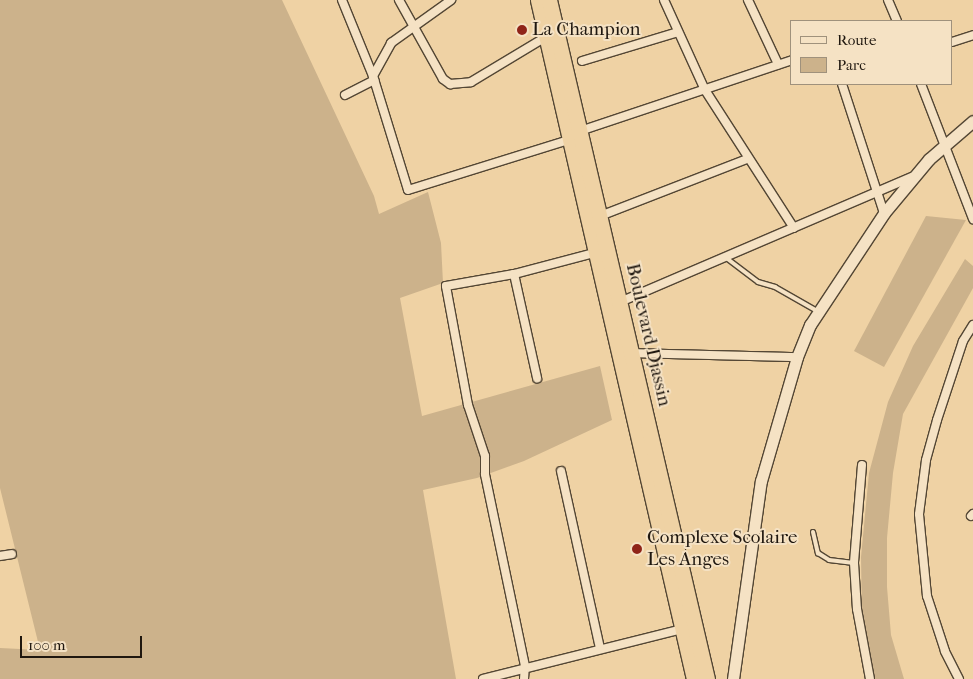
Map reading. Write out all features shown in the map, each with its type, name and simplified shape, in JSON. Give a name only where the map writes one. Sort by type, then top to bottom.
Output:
[{"type":"highway","name":"Boulevard Djassin","points":[[538,0],[546,37],[574,135],[600,216],[707,679]]},
{"type":"highway","name":"Boulevard Djassin","points":[[548,0],[597,252],[694,679]]},
{"type":"street","points":[[342,0],[373,78],[408,190],[790,61]]},
{"type":"street","points":[[399,0],[443,79],[458,86],[471,82],[546,37]]},
{"type":"street","points":[[345,95],[373,78],[392,43],[414,24],[451,0]]},
{"type":"street","points":[[664,0],[705,90],[747,159],[794,228]]},
{"type":"street","points":[[748,0],[778,64]]},
{"type":"street","points":[[888,0],[896,20]]},
{"type":"street","points":[[582,61],[678,32]]},
{"type":"street","points":[[953,42],[973,35]]},
{"type":"street","points":[[842,85],[884,214]]},
{"type":"street","points":[[921,85],[973,219]]},
{"type":"street","points":[[733,679],[761,481],[797,357],[817,311],[884,214],[914,176],[945,144],[973,121]]},
{"type":"street","points":[[600,216],[747,159]]},
{"type":"street","points":[[620,302],[914,176]]},
{"type":"street","points":[[524,679],[525,666],[485,474],[485,456],[468,405],[446,286],[514,274],[597,252]]},
{"type":"street","points":[[514,274],[537,378]]},
{"type":"street","points":[[959,679],[945,651],[927,596],[919,514],[926,460],[937,420],[963,341],[973,325]]},
{"type":"street","points":[[632,353],[797,357]]},
{"type":"street","points":[[862,465],[854,563],[857,609],[870,679]]},
{"type":"street","points":[[560,472],[600,648]]},
{"type":"street","points":[[0,556],[12,554]]},
{"type":"street","points":[[483,679],[525,666],[682,629]]},
{"type":"lane","points":[[725,257],[758,282],[776,287],[817,311]]},
{"type":"lane","points":[[813,532],[818,553],[829,560],[854,563]]},
{"type":"green space","points":[[0,0],[282,0],[374,196],[379,214],[428,192],[441,243],[443,283],[400,298],[422,416],[600,366],[612,420],[524,461],[477,478],[423,490],[456,679],[0,679],[0,648],[40,650],[0,488]]},
{"type":"green space","points":[[926,216],[966,220],[884,367],[854,351]]},
{"type":"green space","points":[[965,259],[973,266],[973,288],[903,414],[893,473],[887,538],[887,587],[891,635],[904,679],[873,679],[862,621],[861,557],[869,473],[888,402],[913,346]]},
{"type":"place","name":"La Champion","points":[[522,30]]},
{"type":"place","name":"Complexe Scolaire Les Anges","points":[[637,549]]}]
